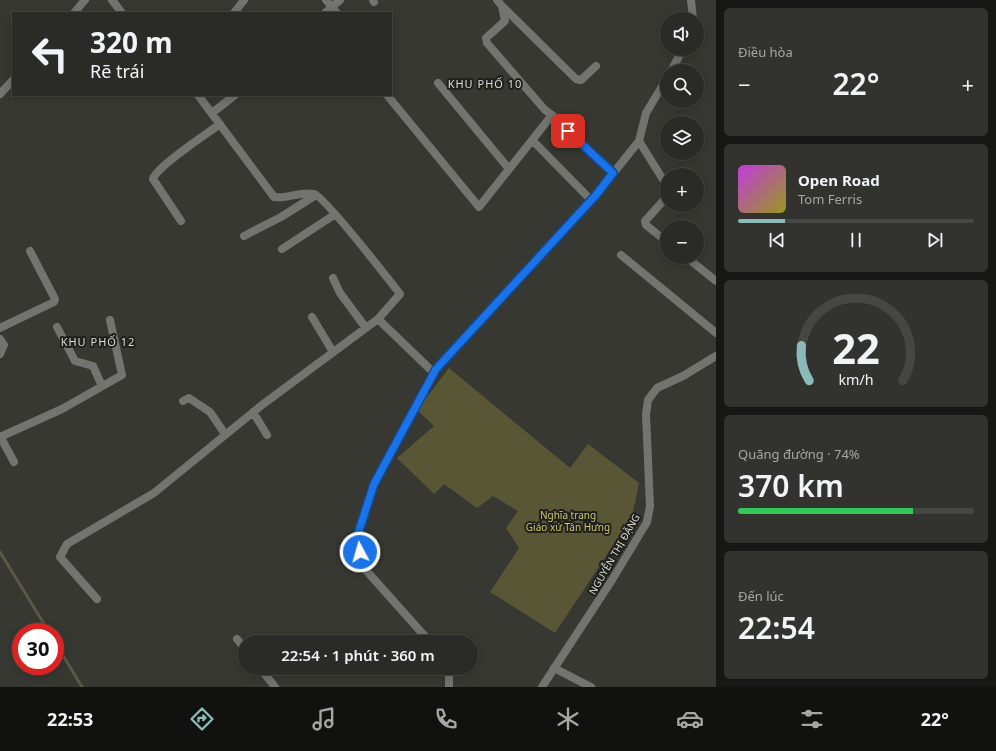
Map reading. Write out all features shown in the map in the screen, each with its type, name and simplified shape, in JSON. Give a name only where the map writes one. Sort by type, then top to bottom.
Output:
[{"type":"street","points":[[75,12],[85,0]]},
{"type":"street","points":[[112,0],[121,12]]},
{"type":"street","points":[[235,12],[244,0]]},
{"type":"street","points":[[326,0],[335,10],[340,0]]},
{"type":"street","points":[[691,0],[692,12]]},
{"type":"street","points":[[499,3],[576,79],[581,80],[596,66]]},
{"type":"street","points":[[499,3],[505,21],[486,38],[486,43],[545,110],[613,173]]},
{"type":"street","points":[[0,94],[12,81]]},
{"type":"street","points":[[438,82],[509,169]]},
{"type":"street","points":[[424,635],[364,568],[357,537],[374,484],[434,373],[591,200],[639,141],[646,113],[660,90]]},
{"type":"street","points":[[97,599],[60,557],[67,544],[154,493],[253,412],[378,319],[400,294],[366,250],[316,195],[303,193],[282,198],[274,198],[199,96]]},
{"type":"street","points":[[212,113],[235,96]]},
{"type":"street","points":[[387,96],[479,207],[552,115]]},
{"type":"street","points":[[181,221],[153,179],[163,166],[220,124]]},
{"type":"street","points":[[532,140],[591,200]]},
{"type":"street","points":[[639,141],[660,175]]},
{"type":"street","points":[[244,236],[316,195]]},
{"type":"street","points":[[660,204],[645,221],[646,225],[660,236]]},
{"type":"street","points":[[282,249],[334,215]]},
{"type":"street","points":[[0,328],[52,304],[55,299],[30,251]]},
{"type":"street","points":[[621,255],[716,333]]},
{"type":"street","points":[[695,264],[716,281]]},
{"type":"street","points":[[333,278],[340,293],[366,328]]},
{"type":"street","points":[[312,317],[333,352]]},
{"type":"street","points":[[378,319],[434,373]]},
{"type":"street","points":[[14,462],[0,436],[62,409],[122,375],[110,320]]},
{"type":"street","points":[[57,327],[74,361],[93,366],[102,386]]},
{"type":"street","points":[[0,339],[4,345],[0,354]]},
{"type":"street","name":"NGUYỄN THỊ ĐẶNG","points":[[542,687],[612,580],[647,522],[650,506],[646,414],[648,400],[657,388],[683,376],[716,356]]},
{"type":"street","points":[[183,402],[189,398],[210,412],[225,434]]},
{"type":"street","points":[[253,412],[267,435]]},
{"type":"street","points":[[554,668],[591,687]]},
{"type":"street","points":[[266,675],[275,687]]},
{"type":"street","points":[[449,675],[449,687]]},
{"type":"green space","name":"Nghĩa trang Giáo xứ Tân Hưng","points":[[449,368],[570,468],[588,444],[639,483],[632,517],[555,633],[490,592],[519,548],[506,528],[518,511],[493,496],[477,508],[444,484],[434,494],[397,458],[434,426],[417,410]]},
{"type":"waterway","points":[[0,552],[43,623]]},
{"type":"waterway","points":[[64,657],[82,687]]},
{"type":"district","name":"KHU PHỐ 10","points":[[485,84]]},
{"type":"district","name":"KHU PHỐ 12","points":[[98,342]]},
{"type":"route","points":[[360,552],[357,537],[374,484],[436,369],[596,195],[613,173],[568,131]]}]
